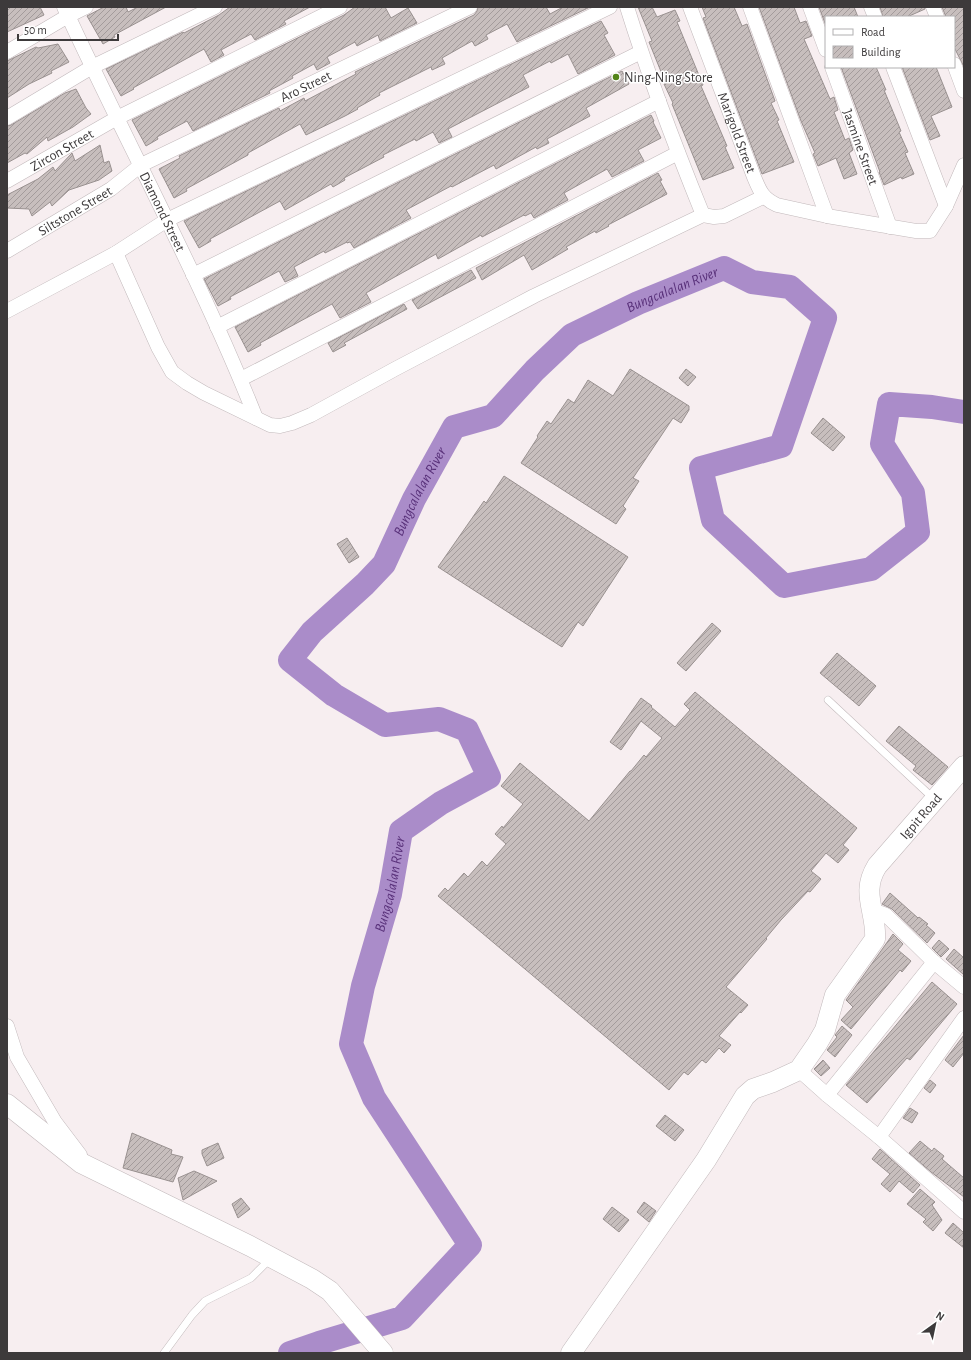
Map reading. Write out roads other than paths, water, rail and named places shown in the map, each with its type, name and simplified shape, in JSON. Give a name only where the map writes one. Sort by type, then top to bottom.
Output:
[{"type":"street","points":[[7,52],[66,12],[86,7]]},
{"type":"street","points":[[7,118],[92,67],[214,7]]},
{"type":"street","name":"Zircon Street","points":[[7,181],[117,118],[340,7]]},
{"type":"street","name":"Aro Street","points":[[141,165],[470,7]]},
{"type":"street","points":[[7,311],[116,254],[167,220],[610,7]]},
{"type":"street","points":[[627,7],[641,52],[678,153],[703,215]]},
{"type":"street","name":"Marigold Street","points":[[690,7],[761,193]]},
{"type":"street","points":[[750,7],[827,216]]},
{"type":"street","points":[[810,7],[825,47]]},
{"type":"street","name":"Diamond Street","points":[[66,12],[193,275],[241,379],[256,418]]},
{"type":"street","points":[[193,275],[641,52]]},
{"type":"street","points":[[955,67],[964,91]]},
{"type":"street","name":"Jasmine Street","points":[[832,68],[890,227]]},
{"type":"street","points":[[894,68],[946,206]]},
{"type":"street","points":[[217,327],[659,101]]},
{"type":"street","points":[[241,379],[678,153]]},
{"type":"street","name":"Siltstone Street","points":[[7,252],[111,189],[141,165]]},
{"type":"street","points":[[116,254],[158,347],[172,372],[204,393],[270,425],[280,426],[311,415],[534,296],[703,215],[714,217],[724,216],[761,193],[777,205],[827,216],[890,227],[916,231],[930,231],[946,206],[964,165]]},
{"type":"street","name":"Igpit Road","points":[[799,1070],[825,1030],[835,995],[875,939],[876,932],[873,912],[870,906],[869,886],[872,874],[877,866],[964,766]]},
{"type":"street","points":[[873,912],[886,915],[934,962],[964,987]]},
{"type":"street","points":[[827,1095],[934,962]]},
{"type":"street","points":[[879,1137],[964,1018]]},
{"type":"street","points":[[7,1026],[17,1057],[36,1090],[55,1122],[90,1167]]},
{"type":"street","points":[[571,1353],[706,1160],[745,1096],[753,1089],[799,1070],[879,1137],[964,1212]]},
{"type":"street","points":[[7,1104],[81,1163],[272,1257],[312,1279],[330,1291],[383,1353]]},
{"type":"lane","points":[[828,700],[935,800]]},
{"type":"lane","points":[[164,1353],[192,1315],[205,1301],[251,1278],[272,1257]]},
{"type":"waterway","name":"Bungcalalan River","points":[[290,1353],[402,1318],[470,1245],[374,1098],[351,1044],[363,986],[390,894],[401,831],[441,803],[489,777],[467,730],[439,719],[385,725],[334,695],[290,660],[312,632],[365,584],[384,564],[414,499],[454,427],[493,416],[535,370],[572,335],[638,303],[724,268],[752,282],[790,287],[825,318],[781,446],[701,468],[713,520],[784,586],[871,569],[918,532],[913,493],[882,444],[889,404],[932,407],[964,412]]},
{"type":"place","name":"Ning-Ning Store","points":[[616,77]]}]
